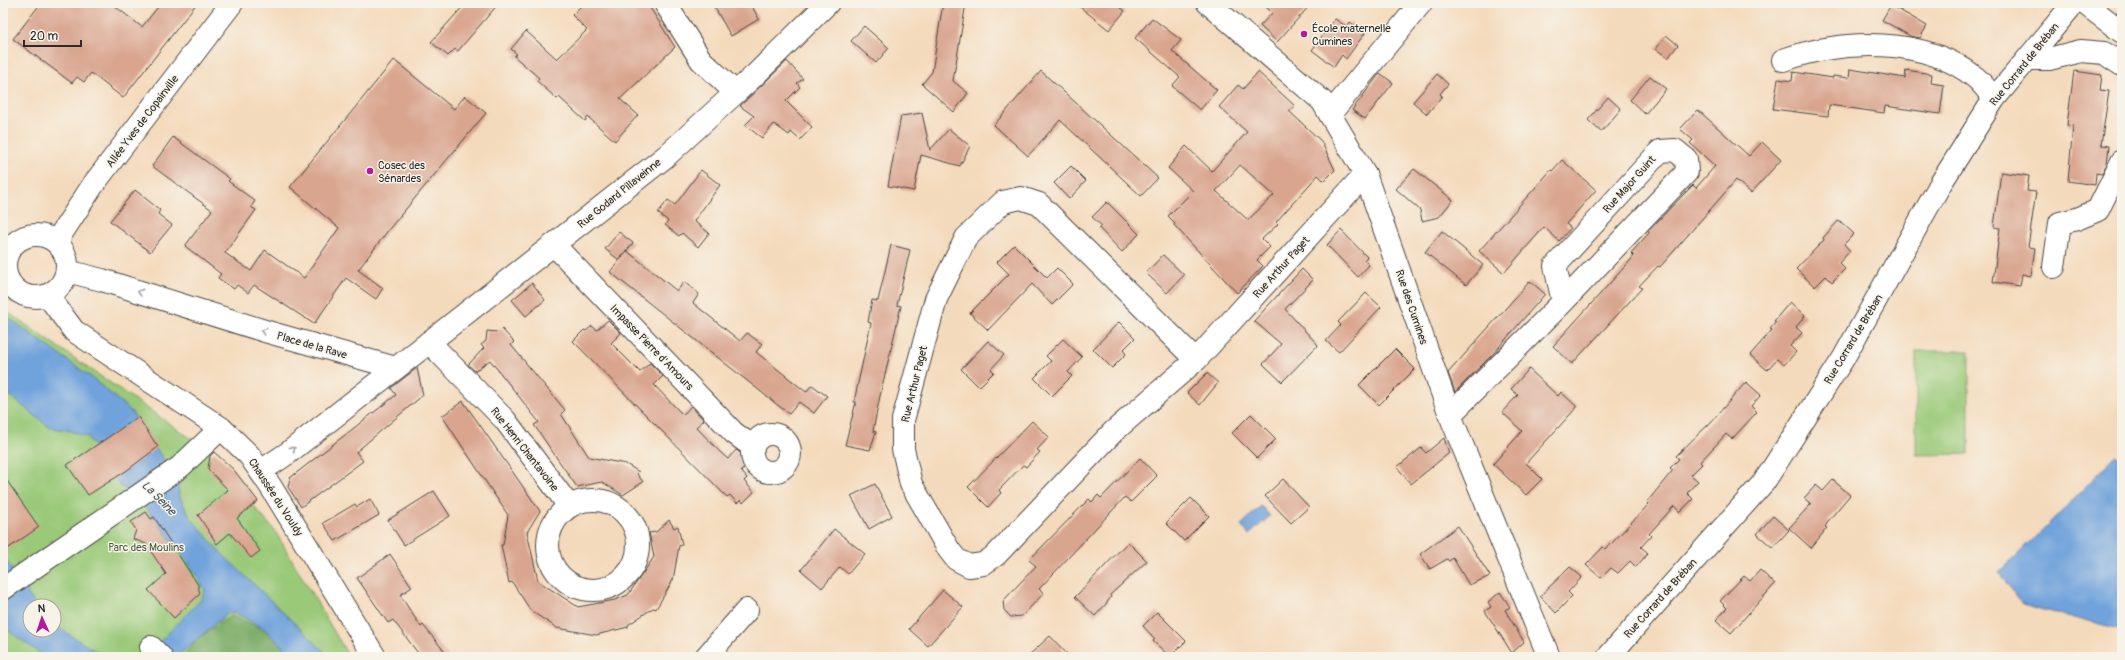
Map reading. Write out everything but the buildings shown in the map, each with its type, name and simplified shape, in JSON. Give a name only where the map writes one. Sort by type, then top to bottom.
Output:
[{"type":"street","name":"Allée Yves de Copainville","points":[[56,242],[93,185],[232,3]]},
{"type":"street","points":[[665,3],[701,60],[735,92]]},
{"type":"street","name":"Rue Godard Pillaveinne","points":[[396,368],[664,157],[735,92],[828,3]]},
{"type":"street","name":"Rue des Cumines","points":[[1208,3],[1322,101],[1365,174],[1450,416],[1549,657]]},
{"type":"street","points":[[1330,114],[1421,3]]},
{"type":"street","name":"Rue Corrard de Bréban","points":[[1608,657],[1764,482],[1843,359],[1941,183],[1994,99],[2074,3]]},
{"type":"street","points":[[2084,3],[2122,32]]},
{"type":"street","points":[[1783,60],[1808,51],[1844,46],[1877,44],[1906,49],[1942,58],[1976,78],[1994,99]]},
{"type":"street","points":[[2028,58],[2049,59],[2081,51],[2104,53],[2122,65]]},
{"type":"street","name":"Rue Major Guint","points":[[1450,416],[1563,302],[1687,172],[1686,159],[1675,150],[1660,151],[1555,266],[1563,302]]},
{"type":"street","points":[[2054,267],[2060,223],[2077,219],[2098,210],[2122,161]]},
{"type":"street","name":"Rue Arthur Paget","points":[[1196,360],[1038,204],[1021,198],[1003,202],[966,238],[936,299],[903,420],[902,449],[911,484],[956,559],[969,566],[984,564],[996,555],[1113,432],[1196,360],[1365,174]]},
{"type":"street","points":[[28,235],[43,235],[56,242],[65,255],[67,271],[64,281],[57,290],[48,296],[33,298],[18,293],[8,282],[4,268],[5,252],[15,241],[28,235]]},
{"type":"street","name":"Impasse Pierre d'Amours","points":[[554,245],[734,433],[753,447]]},
{"type":"street","name":"Place de la Rave","points":[[67,271],[102,280],[329,350],[396,368]]},
{"type":"street","name":"Chaussée du Vouldy","points":[[48,296],[56,309],[74,331],[221,428],[249,455],[261,471],[375,657]]},
{"type":"street","name":"Rue Henri Chantavoine","points":[[429,342],[504,420],[569,506]]},
{"type":"street","points":[[261,471],[288,453],[396,368]]},
{"type":"street","points":[[11,583],[180,466],[221,428]]},
{"type":"street","points":[[597,500],[611,504],[623,512],[632,523],[638,537],[638,551],[634,565],[625,577],[613,586],[598,590],[582,589],[568,584],[557,573],[549,559],[547,544],[550,529],[558,516],[569,506],[583,501],[597,500]]},
{"type":"street","points":[[706,657],[747,610]]},
{"type":"green space","name":"Parc des Moulins","points":[[3,309],[202,446],[275,531],[349,657],[3,657]]},
{"type":"green space","points":[[1916,351],[1969,351],[1969,454],[1916,455]]},
{"type":"green space","points":[[231,616],[264,629],[293,657],[182,657],[198,638]]},
{"type":"water","name":"La Seine","points":[[3,314],[91,377],[131,411],[178,481],[179,495],[190,517],[218,550],[330,657],[293,657],[264,629],[234,612],[227,614],[176,657],[144,657],[201,600],[205,590],[188,562],[143,504],[129,491],[120,486],[88,437],[67,430],[50,428],[3,390]]},
{"type":"water","points":[[2116,456],[2122,461],[2122,631],[2022,604],[1999,573]]},
{"type":"water","points":[[1261,506],[1270,516],[1249,535],[1241,525]]},
{"type":"water","points":[[5,559],[31,598],[22,598],[22,638],[62,638],[62,630],[105,657],[45,657],[3,627],[3,560]]},
{"type":"place","name":"École maternelle Cumines","points":[[1304,34]]},
{"type":"place","name":"Cosec des Sénardes","points":[[370,171]]}]
